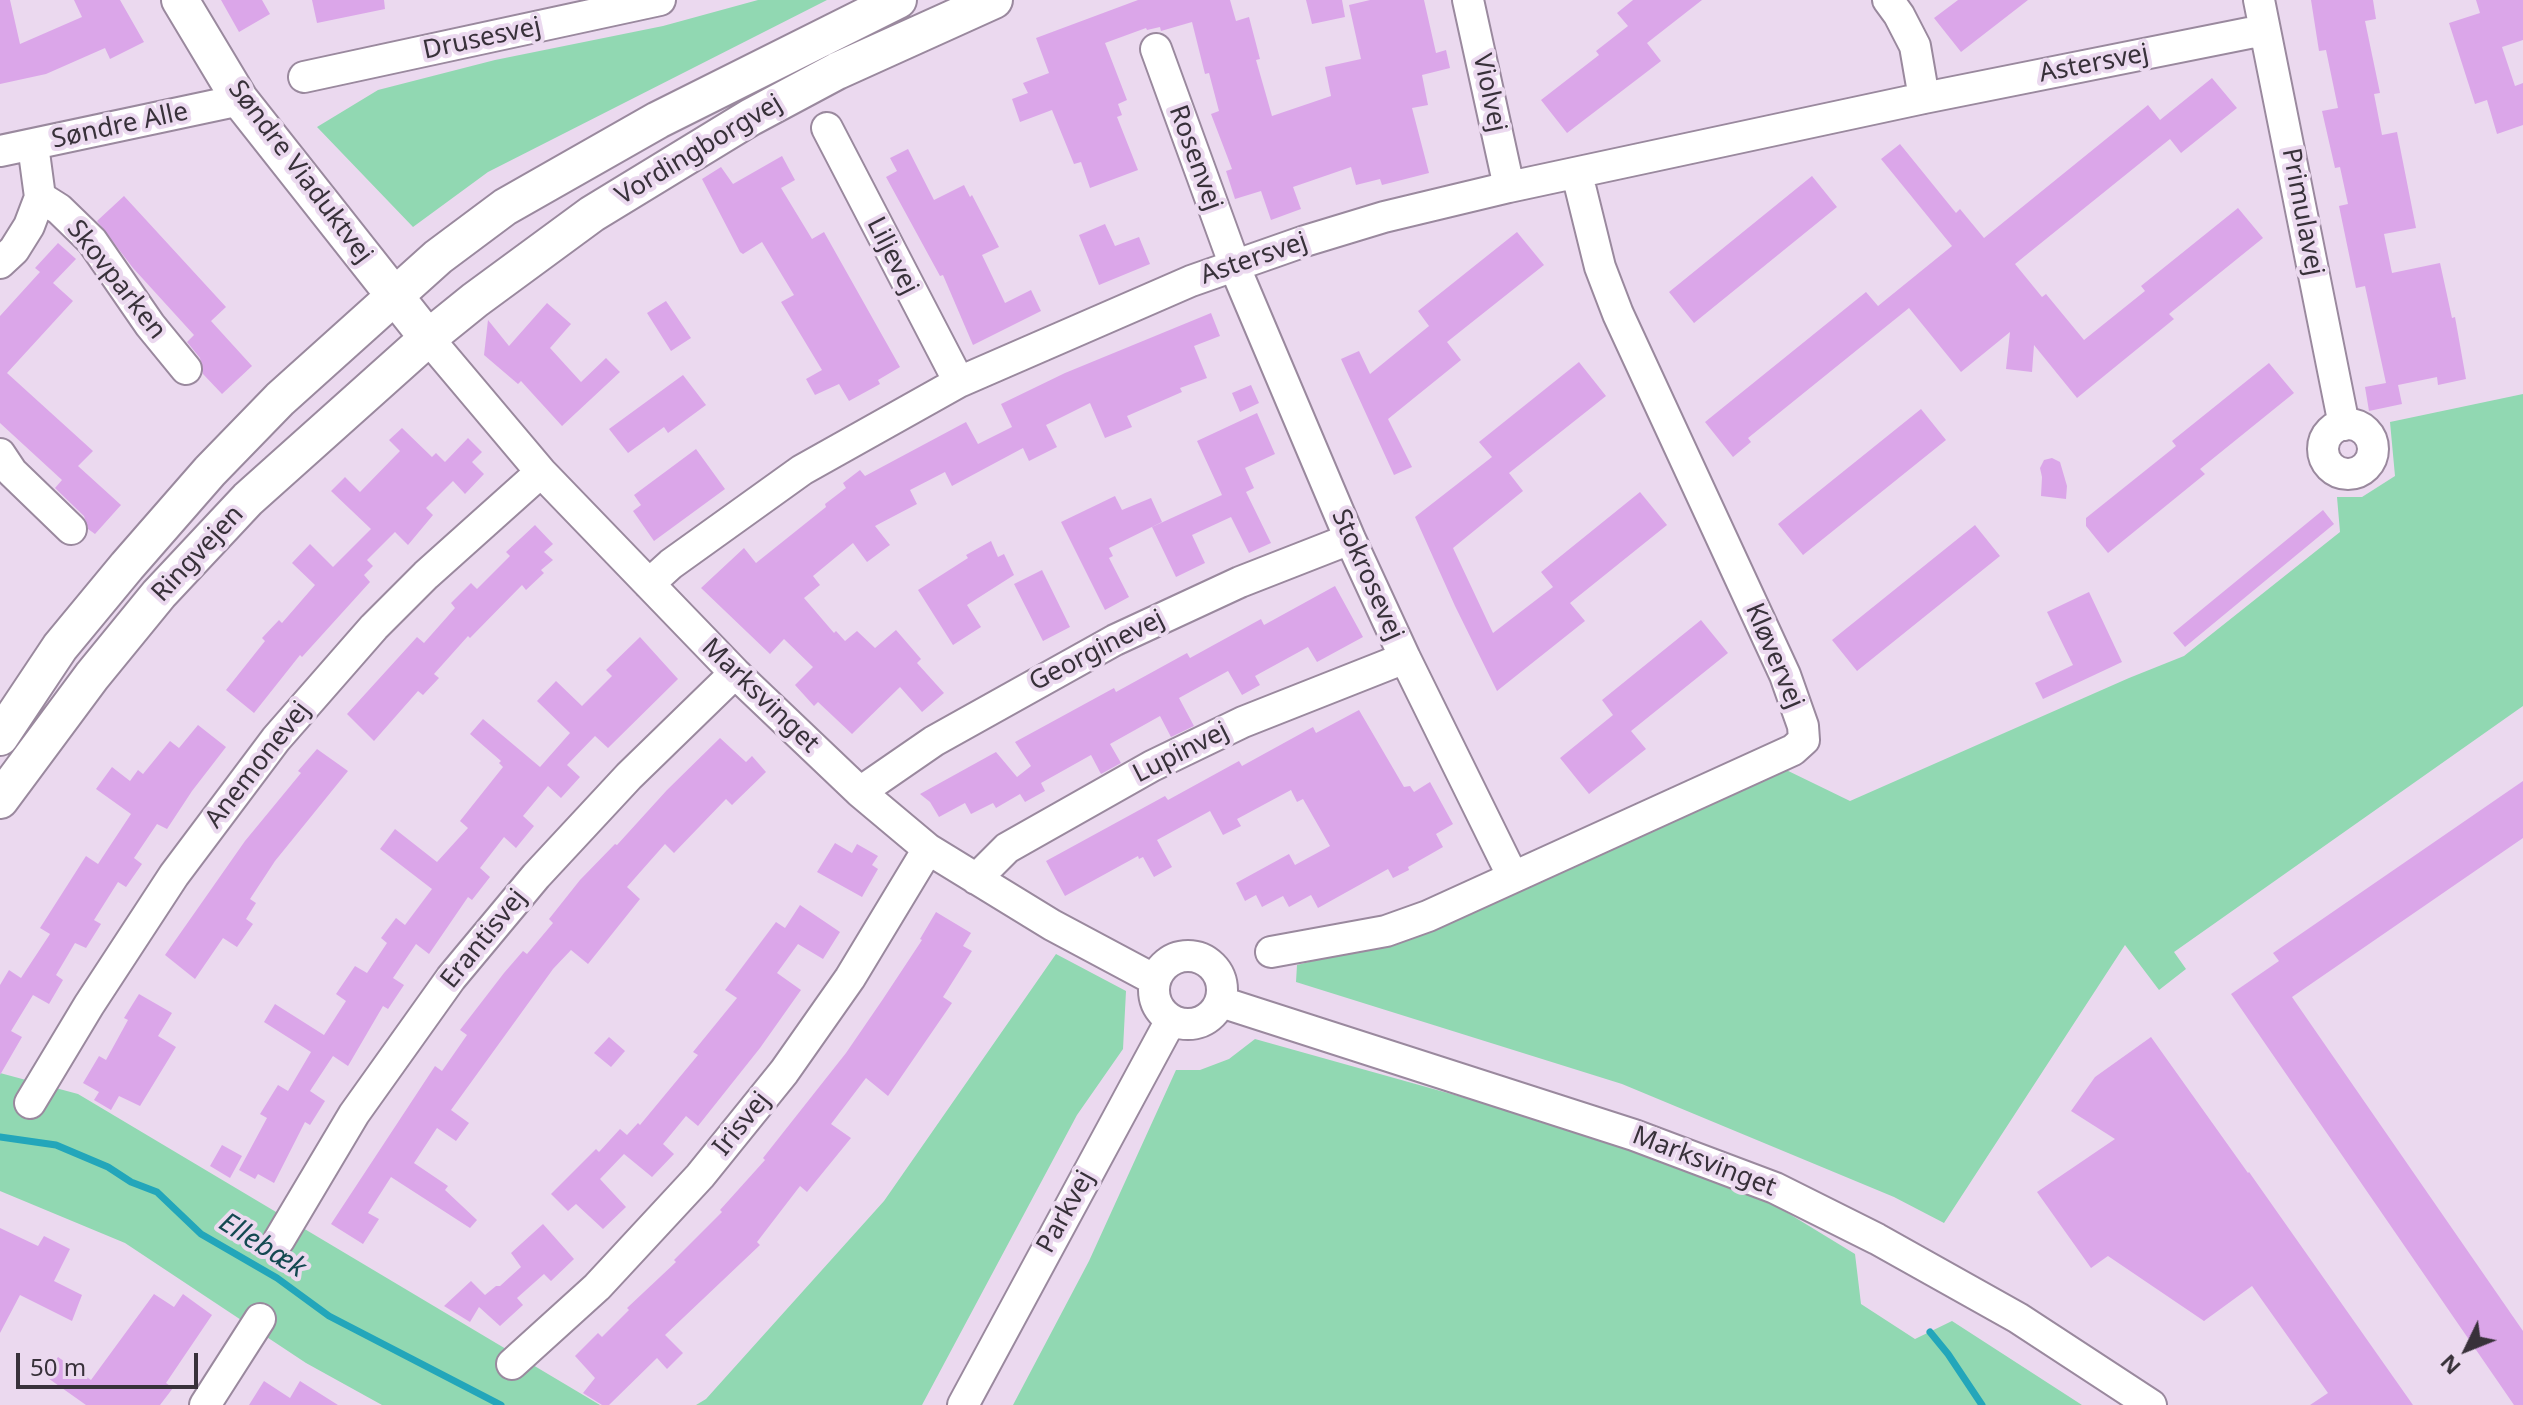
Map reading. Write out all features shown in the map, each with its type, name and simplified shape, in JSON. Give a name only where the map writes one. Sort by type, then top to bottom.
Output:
[{"type":"main road","name":"Søndre Viaduktvej","points":[[180,0],[240,100],[428,338]]},
{"type":"main road","name":"Vordingborgvej","points":[[394,296],[468,234],[505,207],[559,175],[658,120],[898,0]]},
{"type":"main road","name":"Vordingborgvej","points":[[428,338],[592,214],[738,124],[837,71],[994,0]]},
{"type":"main road","name":"Ringvejen","points":[[0,737],[60,647],[210,471],[280,399],[394,296]]},
{"type":"main road","name":"Ringvejen","points":[[0,800],[92,676],[169,584],[248,499],[428,338]]},
{"type":"street","name":"Drusesvej","points":[[304,77],[660,0]]},
{"type":"street","name":"Violvej","points":[[1468,0],[1509,187]]},
{"type":"street","points":[[1888,0],[1915,46],[1924,98]]},
{"type":"street","name":"Primulavej","points":[[2259,0],[2344,425]]},
{"type":"street","name":"Astersvej","points":[[649,584],[671,564],[802,470],[959,382],[1191,281],[1305,241],[1384,217],[1509,187],[1924,98],[2264,30]]},
{"type":"street","name":"Rosenvej","points":[[1156,49],[1235,266]]},
{"type":"street","name":"Søndre Alle","points":[[0,151],[240,100]]},
{"type":"street","name":"Liljevej","points":[[827,128],[959,382]]},
{"type":"street","points":[[33,145],[40,197]]},
{"type":"street","name":"Kløvervej","points":[[1271,952],[1386,931],[1428,916],[1793,750],[1804,740],[1803,726],[1785,675],[1618,314],[1600,267],[1577,174]]},
{"type":"street","name":"Skovparken","points":[[0,263],[14,250],[29,226],[40,197],[59,209],[92,241],[150,325],[186,369]]},
{"type":"street","name":"Stokrosevej","points":[[1235,266],[1350,539],[1513,877]]},
{"type":"street","name":"Marksvinget","points":[[428,338],[541,472],[735,673],[860,792],[928,849],[1052,925],[1155,980]]},
{"type":"street","points":[[0,454],[12,472],[71,529]]},
{"type":"street","name":"Anemonevej","points":[[30,1103],[97,992],[174,875],[276,739],[374,627],[426,575],[541,472]]},
{"type":"street","name":"Georginevej","points":[[860,792],[934,741],[1115,640],[1240,582],[1350,539]]},
{"type":"street","name":"Lupinvej","points":[[976,879],[1007,848],[1152,766],[1243,722],[1405,658]]},
{"type":"street","name":"Erantisvej","points":[[279,1240],[354,1114],[451,978],[536,876],[629,776],[735,673]]},
{"type":"street","name":"Irisvej","points":[[512,1364],[597,1287],[710,1164],[784,1072],[850,978],[928,849]]},
{"type":"street","points":[[1186,956],[1197,957],[1214,967],[1218,974],[1223,992],[1221,1002],[1209,1019],[1200,1023],[1180,1024],[1158,1007],[1153,989],[1155,980],[1167,963],[1186,956]]},
{"type":"street","name":"Marksvinget","points":[[1221,1002],[1634,1135],[1775,1188],[1877,1239],[2018,1318],[2151,1405]]},
{"type":"street","name":"Parkvej","points":[[963,1405],[1171,1020]]},
{"type":"street","points":[[205,1405],[260,1319]]},
{"type":"green space","points":[[758,0],[827,0],[488,172],[413,227],[317,127],[378,90],[495,60],[663,26]]},
{"type":"green space","points":[[2523,394],[2523,706],[2174,952],[2186,969],[2159,990],[2125,945],[1944,1223],[1894,1197],[1622,1084],[1296,982],[1297,965],[1420,934],[1778,766],[1850,801],[2184,656],[2340,532],[2337,497],[2362,497],[2395,476],[2390,422]]},
{"type":"green space","points":[[1056,954],[1126,991],[1123,1049],[1077,1115],[922,1405],[696,1405],[706,1399],[884,1201]]},
{"type":"green space","points":[[1255,1039],[1619,1141],[1773,1204],[1855,1254],[1861,1304],[1915,1339],[1952,1321],[2082,1405],[1013,1405],[1089,1261],[1176,1070],[1200,1070],[1229,1059]]},
{"type":"green space","points":[[0,1073],[78,1094],[600,1405],[382,1405],[306,1363],[125,1243],[0,1191]]},
{"type":"building","points":[[0,0],[10,0],[20,44],[82,17],[74,0],[120,0],[144,42],[110,59],[105,48],[46,74],[0,84]]},
{"type":"building","points":[[221,0],[262,0],[270,14],[239,32]]},
{"type":"building","points":[[312,0],[384,0],[385,9],[317,23]]},
{"type":"building","points":[[1138,0],[1230,0],[1236,21],[1249,17],[1260,59],[1256,60],[1272,116],[1331,96],[1325,67],[1361,59],[1349,5],[1370,0],[1424,0],[1436,53],[1446,50],[1450,68],[1422,75],[1428,105],[1412,108],[1429,173],[1382,185],[1380,179],[1356,185],[1351,167],[1293,187],[1301,209],[1271,220],[1261,191],[1235,199],[1226,171],[1232,169],[1211,114],[1219,111],[1209,73],[1205,74],[1192,22],[1161,31],[1160,27],[1146,28],[1105,43],[1127,100],[1118,104],[1122,115],[1117,117],[1138,170],[1090,188],[1081,162],[1074,164],[1052,110],[1020,122],[1012,99],[1028,93],[1023,83],[1049,73],[1036,38]]},
{"type":"building","points":[[1306,0],[1342,0],[1345,17],[1312,24]]},
{"type":"building","points":[[1633,0],[1702,0],[1647,43],[1661,61],[1567,133],[1541,100],[1599,55],[1596,51],[1628,26],[1617,13]]},
{"type":"building","points":[[1958,0],[2028,0],[1961,52],[1934,18]]},
{"type":"building","points":[[2311,0],[2373,0],[2376,19],[2365,21],[2380,93],[2374,94],[2382,135],[2397,132],[2416,228],[2384,234],[2392,273],[2440,263],[2452,318],[2455,317],[2466,379],[2438,385],[2437,377],[2398,385],[2402,404],[2369,411],[2365,387],[2386,383],[2365,286],[2356,288],[2339,206],[2348,204],[2340,167],[2335,168],[2322,111],[2338,108],[2326,50],[2319,51]]},
{"type":"building","points":[[2476,0],[2523,0],[2523,40],[2502,47],[2515,86],[2523,83],[2523,125],[2497,134],[2487,100],[2475,104],[2449,23],[2480,13]]},
{"type":"building","points":[[2212,78],[2237,108],[2181,153],[2170,139],[2015,264],[2042,297],[2046,294],[2084,340],[2145,291],[2141,286],[2238,208],[2263,238],[2169,314],[2174,319],[2077,398],[2034,345],[2032,372],[2006,369],[2010,332],[1961,372],[1909,308],[1748,438],[1751,442],[1733,457],[1705,422],[1866,292],[1878,306],[1952,246],[1881,159],[1900,144],[1956,213],[1960,209],[1984,238],[2148,105],[2160,120]]},
{"type":"building","points":[[908,149],[934,200],[964,185],[970,197],[972,195],[999,247],[982,255],[1005,303],[1031,290],[1041,311],[973,345],[943,275],[940,276],[886,177],[897,171],[890,158]]},
{"type":"building","points":[[782,156],[795,180],[781,188],[812,239],[824,232],[900,367],[878,380],[880,384],[849,401],[839,384],[815,395],[806,379],[822,370],[781,302],[794,295],[762,242],[743,254],[740,252],[702,179],[721,167],[733,184]]},
{"type":"building","points":[[1812,176],[1837,207],[1694,323],[1669,292]]},
{"type":"building","points":[[124,196],[226,307],[211,321],[252,366],[222,394],[203,374],[200,358],[187,342],[194,335],[133,268],[97,221]]},
{"type":"building","points":[[1105,224],[1115,246],[1139,237],[1150,264],[1099,285],[1079,235]]},
{"type":"building","points":[[1517,232],[1544,265],[1447,342],[1461,360],[1388,419],[1412,467],[1394,475],[1341,359],[1359,351],[1370,374],[1429,326],[1418,311]]},
{"type":"building","points":[[58,243],[76,259],[53,283],[73,301],[7,373],[93,451],[78,466],[121,505],[95,534],[88,529],[84,516],[55,488],[62,480],[0,423],[0,316],[40,272],[35,268]]},
{"type":"building","points":[[666,301],[691,338],[671,351],[647,313]]},
{"type":"building","points":[[547,303],[571,324],[550,348],[581,382],[606,358],[620,372],[562,426],[521,381],[518,384],[484,355],[488,320],[509,346]]},
{"type":"building","points":[[1211,313],[1220,336],[1194,346],[1207,378],[1180,388],[1182,392],[1127,416],[1132,427],[1105,438],[1090,403],[1046,425],[1057,447],[1029,461],[1023,448],[952,486],[945,472],[910,490],[917,504],[875,526],[890,545],[867,562],[853,543],[813,576],[820,585],[804,598],[834,633],[836,631],[845,641],[857,631],[875,648],[896,630],[921,659],[917,663],[944,693],[922,712],[900,687],[852,734],[818,702],[814,706],[795,685],[813,667],[784,639],[770,654],[701,588],[744,548],[756,563],[826,507],[825,504],[846,488],[843,483],[860,470],[865,476],[966,422],[978,444],[1012,427],[1001,404],[1065,373]]},
{"type":"building","points":[[1579,362],[1606,396],[1509,473],[1523,491],[1453,548],[1493,633],[1553,587],[1541,572],[1640,492],[1667,525],[1570,603],[1585,621],[1497,691],[1415,517],[1492,457],[1479,442]]},
{"type":"building","points":[[2269,363],[2294,393],[2200,469],[2205,474],[2108,553],[2086,526],[2086,518],[2176,446],[2172,441]]},
{"type":"building","points":[[683,375],[706,405],[668,433],[664,427],[628,453],[609,429]]},
{"type":"building","points":[[1251,385],[1259,403],[1240,412],[1232,393]]},
{"type":"building","points":[[1921,409],[1946,440],[1803,555],[1778,524]]},
{"type":"building","points":[[1257,413],[1275,454],[1245,468],[1254,488],[1246,492],[1271,543],[1249,553],[1231,517],[1192,535],[1205,563],[1176,577],[1152,527],[1222,495],[1197,441]]},
{"type":"building","points":[[402,428],[432,457],[436,453],[445,462],[468,438],[482,452],[472,462],[484,474],[465,494],[453,481],[426,508],[433,515],[408,545],[395,532],[367,560],[373,566],[364,575],[370,582],[302,657],[300,655],[254,713],[226,690],[265,641],[262,638],[279,620],[282,623],[315,585],[292,563],[310,544],[333,567],[371,529],[331,491],[345,477],[360,492],[400,451],[389,440]]},
{"type":"building","points":[[696,449],[725,489],[654,541],[633,511],[641,505],[634,495]]},
{"type":"building","points":[[2052,458],[2060,462],[2067,486],[2066,499],[2041,496],[2040,468],[2044,460]]},
{"type":"building","points":[[1115,496],[1122,510],[1151,498],[1162,522],[1109,548],[1113,556],[1109,558],[1129,597],[1105,610],[1061,522]]},
{"type":"building","points":[[2323,510],[2334,524],[2185,647],[2173,633]]},
{"type":"building","points":[[535,525],[553,544],[544,552],[553,560],[541,570],[544,573],[526,590],[522,585],[470,638],[468,636],[434,674],[439,678],[423,695],[418,691],[374,741],[347,714],[417,637],[424,643],[455,608],[451,603],[471,583],[477,589],[510,556],[506,552]]},
{"type":"building","points":[[1975,525],[2000,556],[1857,671],[1832,640]]},
{"type":"building","points":[[991,541],[998,557],[1004,554],[1014,575],[967,605],[981,627],[953,645],[918,590]]},
{"type":"building","points":[[1042,570],[1070,627],[1043,641],[1014,584]]},
{"type":"building","points":[[1335,586],[1363,637],[1317,662],[1308,647],[1255,676],[1260,685],[1242,695],[1228,671],[1179,698],[1194,726],[1171,737],[1160,716],[1110,744],[1121,763],[1101,774],[1091,755],[1041,783],[1045,791],[1025,802],[1020,794],[996,808],[993,803],[971,814],[965,803],[939,817],[930,802],[920,794],[996,752],[1017,777],[1031,766],[1015,742],[1114,688],[1116,692],[1187,653],[1190,658],[1261,619],[1264,625]]},
{"type":"building","points":[[2089,592],[2122,662],[2043,699],[2035,683],[2073,665],[2047,612]]},
{"type":"building","points":[[1701,620],[1728,653],[1631,731],[1646,749],[1589,794],[1560,758],[1613,715],[1602,700]]},
{"type":"building","points":[[640,637],[678,679],[608,748],[595,736],[567,765],[580,777],[561,798],[548,786],[523,816],[534,826],[516,848],[504,837],[480,868],[490,877],[472,900],[468,897],[429,954],[416,944],[393,978],[404,985],[388,1009],[383,1006],[348,1066],[333,1056],[310,1091],[325,1101],[310,1125],[305,1122],[274,1183],[258,1174],[255,1179],[239,1170],[267,1118],[260,1114],[278,1085],[288,1091],[311,1052],[264,1022],[275,1004],[324,1035],[346,1001],[336,994],[355,966],[367,973],[387,943],[381,938],[396,918],[405,925],[432,889],[380,849],[395,829],[437,862],[468,828],[460,821],[503,767],[499,763],[501,761],[470,734],[483,719],[540,767],[570,733],[537,701],[556,681],[582,706],[612,676],[606,670]]},
{"type":"building","points":[[1359,710],[1404,787],[1410,786],[1414,792],[1430,782],[1453,824],[1436,834],[1443,847],[1408,867],[1409,870],[1393,878],[1388,869],[1318,908],[1311,895],[1289,907],[1283,896],[1262,907],[1256,895],[1245,901],[1236,883],[1289,854],[1295,865],[1330,846],[1303,799],[1297,802],[1291,790],[1237,819],[1241,826],[1223,835],[1210,811],[1157,840],[1172,867],[1154,877],[1143,857],[1139,859],[1138,856],[1065,896],[1046,861],[1165,796],[1168,800],[1239,761],[1242,766],[1313,727],[1316,733]]},
{"type":"building","points":[[198,725],[226,747],[167,829],[157,824],[134,858],[142,864],[126,887],[118,882],[94,920],[101,924],[86,948],[75,943],[56,975],[63,980],[49,1004],[33,995],[11,1031],[22,1037],[0,1075],[0,985],[9,970],[21,978],[50,934],[40,928],[86,856],[98,864],[131,814],[96,789],[112,767],[130,781],[138,770],[143,774],[170,741],[179,748]]},
{"type":"building","points":[[720,738],[746,762],[752,756],[766,772],[732,805],[726,799],[674,853],[665,844],[627,887],[640,899],[588,964],[571,950],[553,969],[451,1110],[469,1123],[456,1141],[437,1128],[414,1163],[448,1186],[445,1190],[477,1220],[470,1228],[391,1177],[368,1213],[379,1219],[363,1244],[331,1224],[435,1066],[442,1071],[467,1035],[460,1030],[504,973],[523,951],[527,954],[553,923],[549,919],[580,880]]},
{"type":"building","points":[[317,749],[348,771],[275,861],[250,899],[256,903],[246,919],[253,924],[237,947],[223,938],[195,979],[165,955],[245,841]]},
{"type":"building","points":[[2523,781],[2523,838],[2292,997],[2523,1331],[2523,1405],[2514,1405],[2231,994],[2279,961],[2273,953]]},
{"type":"building","points":[[835,843],[852,853],[857,844],[878,856],[872,865],[878,869],[862,897],[817,872]]},
{"type":"building","points":[[800,905],[840,932],[823,959],[798,944],[777,973],[801,990],[760,1048],[698,1126],[686,1116],[663,1144],[674,1154],[652,1177],[624,1154],[600,1179],[626,1207],[603,1229],[576,1204],[568,1211],[551,1194],[620,1129],[627,1135],[638,1123],[640,1125],[698,1055],[693,1052],[737,998],[725,990],[776,922],[785,928]]},
{"type":"building","points":[[936,912],[971,933],[963,946],[972,951],[943,997],[952,1003],[888,1096],[866,1078],[831,1124],[851,1138],[807,1192],[800,1186],[757,1242],[760,1245],[665,1335],[683,1353],[667,1369],[657,1358],[609,1405],[602,1405],[583,1393],[595,1378],[575,1356],[598,1333],[602,1337],[629,1310],[627,1308],[676,1262],[674,1260],[722,1212],[720,1210],[765,1160],[763,1158],[846,1053],[922,940]]},
{"type":"building","points":[[139,994],[172,1013],[158,1036],[176,1047],[140,1106],[119,1096],[111,1110],[94,1100],[99,1092],[83,1083],[99,1056],[106,1060],[128,1020],[124,1018]]},
{"type":"building","points":[[609,1037],[625,1051],[611,1067],[594,1053]]},
{"type":"building","points":[[2151,1037],[2413,1405],[2310,1405],[2328,1393],[2252,1286],[2204,1321],[2108,1256],[2091,1268],[2037,1192],[2115,1139],[2071,1111],[2095,1077]]},
{"type":"building","points":[[222,1145],[242,1156],[230,1178],[210,1166]]},
{"type":"building","points":[[543,1224],[574,1259],[551,1281],[544,1274],[517,1298],[523,1305],[500,1326],[479,1307],[470,1322],[444,1306],[471,1281],[485,1295],[500,1286],[521,1267],[511,1253]]},
{"type":"building","points":[[0,1228],[38,1246],[44,1236],[70,1249],[54,1281],[82,1295],[72,1321],[20,1295],[0,1333]]},
{"type":"building","points":[[154,1294],[174,1307],[183,1294],[212,1315],[166,1383],[173,1388],[160,1405],[86,1405],[45,1376],[58,1357],[91,1380]]},
{"type":"building","points":[[264,1381],[290,1398],[300,1381],[338,1405],[249,1405]]},
{"type":"waterway","name":"Ellebæk","points":[[0,1137],[56,1145],[157,1192],[201,1234],[277,1278],[329,1316],[501,1405]]},
{"type":"waterway","points":[[1930,1332],[1982,1405]]}]
